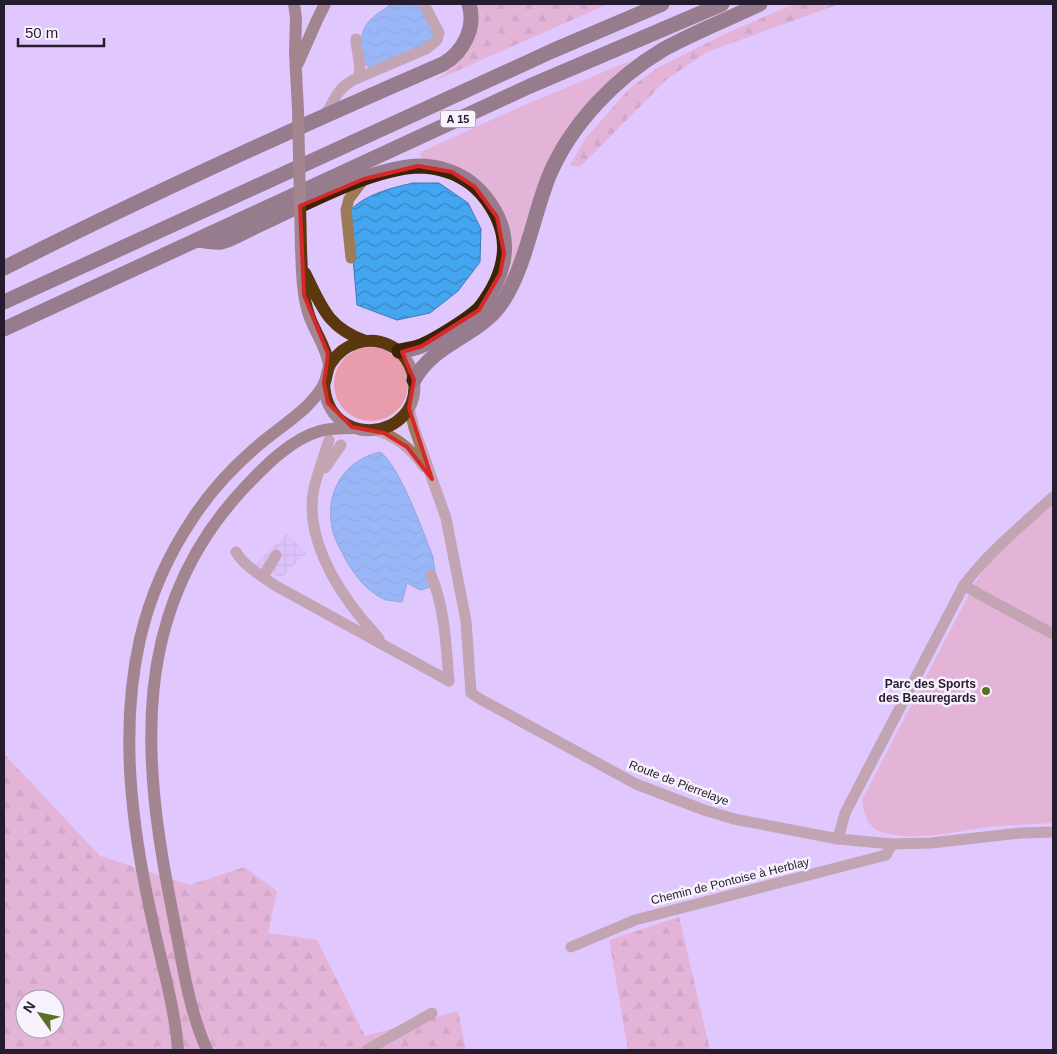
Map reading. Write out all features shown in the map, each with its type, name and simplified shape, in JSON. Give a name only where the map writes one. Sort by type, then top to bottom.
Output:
[{"type":"highway","points":[[4,268],[77,231],[326,115],[443,64],[453,58],[469,32],[472,18],[469,4]]},
{"type":"highway","name":"A 15","points":[[4,302],[534,59],[662,4]]},
{"type":"highway","name":"A 15","points":[[4,328],[530,86],[722,4]]},
{"type":"highway","points":[[414,380],[429,359],[488,318],[502,302],[517,273],[549,177],[570,139],[596,106],[622,79],[645,61],[760,4]]},
{"type":"highway","points":[[197,240],[222,242],[331,192],[395,169],[418,166],[436,168],[452,172],[466,179],[484,196],[498,217],[503,234],[504,253],[500,274],[492,292],[479,310],[422,346],[399,351]]},
{"type":"main road","points":[[294,4],[296,18],[301,249],[304,295],[308,314],[328,354],[329,365]]},
{"type":"main road","points":[[296,70],[316,20],[325,4]]},
{"type":"main road","points":[[303,269],[331,320],[345,332],[365,341]]},
{"type":"main road","points":[[178,1050],[172,1009],[146,890],[132,794],[130,711],[140,642],[152,598],[160,577],[181,537],[206,499],[221,481],[248,454],[308,405],[324,382],[329,365],[337,354],[348,346],[365,341],[380,342],[399,351],[412,369],[414,390],[408,408],[394,423],[385,428],[375,430],[356,428],[320,431],[301,439],[271,462],[235,497],[195,554],[175,595],[162,638],[154,682],[152,706],[153,796],[163,864],[186,981],[198,1026],[207,1050]]},
{"type":"main road","points":[[324,382],[328,403],[334,413],[342,421],[356,428]]},
{"type":"street","points":[[326,115],[339,90],[358,78],[426,49],[437,40],[439,33],[424,4]]},
{"type":"street","points":[[356,39],[360,73],[358,78]]},
{"type":"street","points":[[358,78],[370,67]]},
{"type":"street","points":[[351,258],[347,204],[364,179]]},
{"type":"street","name":"Route de Pierrelaye","points":[[408,408],[446,518],[466,621],[471,693],[636,784],[704,810],[734,819],[838,839],[892,844],[931,843],[1021,833],[1053,832]]},
{"type":"street","name":"Route de Pierrelaye","points":[[375,430],[390,436],[408,447],[420,460],[432,479]]},
{"type":"street","points":[[329,440],[314,489],[312,512],[318,542],[332,574],[351,604],[382,644]]},
{"type":"street","points":[[314,489],[329,459],[340,445]]},
{"type":"street","points":[[838,839],[845,813],[964,585],[999,544],[1053,497]]},
{"type":"street","points":[[236,552],[238,556],[263,577],[299,599],[449,681],[444,628],[431,575]]},
{"type":"street","points":[[263,577],[276,554]]},
{"type":"street","points":[[964,585],[1053,634]]},
{"type":"street","name":"Chemin de Pontoise à Herblay","points":[[572,946],[635,920],[886,855],[892,844]]},
{"type":"street","points":[[367,1050],[432,1013]]},
{"type":"highlighted area","points":[[418,166],[452,172],[475,187],[497,217],[504,253],[500,274],[479,310],[422,346],[402,352],[414,380],[409,408],[432,479],[407,447],[384,433],[352,427],[328,403],[324,383],[328,354],[304,295],[300,206],[364,179]]},
{"type":"shaded area","points":[[287,534],[306,553],[281,578],[255,564]]},
{"type":"green space","points":[[477,4],[608,4],[434,81],[461,60],[471,47],[476,31]]},
{"type":"green space","points":[[794,4],[839,4],[707,52],[666,80],[580,167],[570,165],[585,139],[629,89],[657,68],[729,32]]},
{"type":"green space","points":[[632,60],[595,94],[556,148],[528,214],[512,270],[499,293],[511,256],[510,233],[501,210],[485,187],[470,174],[459,167],[445,162],[422,159],[420,154],[520,107]]},
{"type":"green space","points":[[364,347],[378,347],[392,353],[402,363],[408,377],[406,398],[392,415],[378,421],[364,421],[350,415],[340,405],[334,391],[334,377],[340,363],[350,353]]},
{"type":"green space","name":"Parc des Sports des Beauregards","points":[[1053,504],[1053,823],[988,827],[917,836],[889,834],[877,830],[868,821],[862,800],[976,581],[991,560]]},
{"type":"green space","points":[[4,754],[100,856],[190,885],[244,867],[277,891],[268,933],[317,940],[365,1036],[458,1011],[466,1050],[4,1050]]},
{"type":"green space","points":[[679,917],[710,1050],[628,1050],[609,940]]},
{"type":"water","points":[[392,4],[424,4],[437,40],[374,71],[361,61],[361,40],[365,26],[369,21]]},
{"type":"water","points":[[413,183],[439,183],[468,203],[481,229],[480,262],[458,291],[430,313],[397,320],[357,305],[349,211],[371,196]]},
{"type":"water","points":[[380,452],[395,470],[403,484],[433,557],[435,572],[431,587],[420,590],[407,583],[402,602],[379,597],[363,583],[346,560],[332,528],[331,502],[340,480],[356,462]]},
{"type":"place","name":"Parc des Sports des Beauregards","points":[[986,691]]}]
